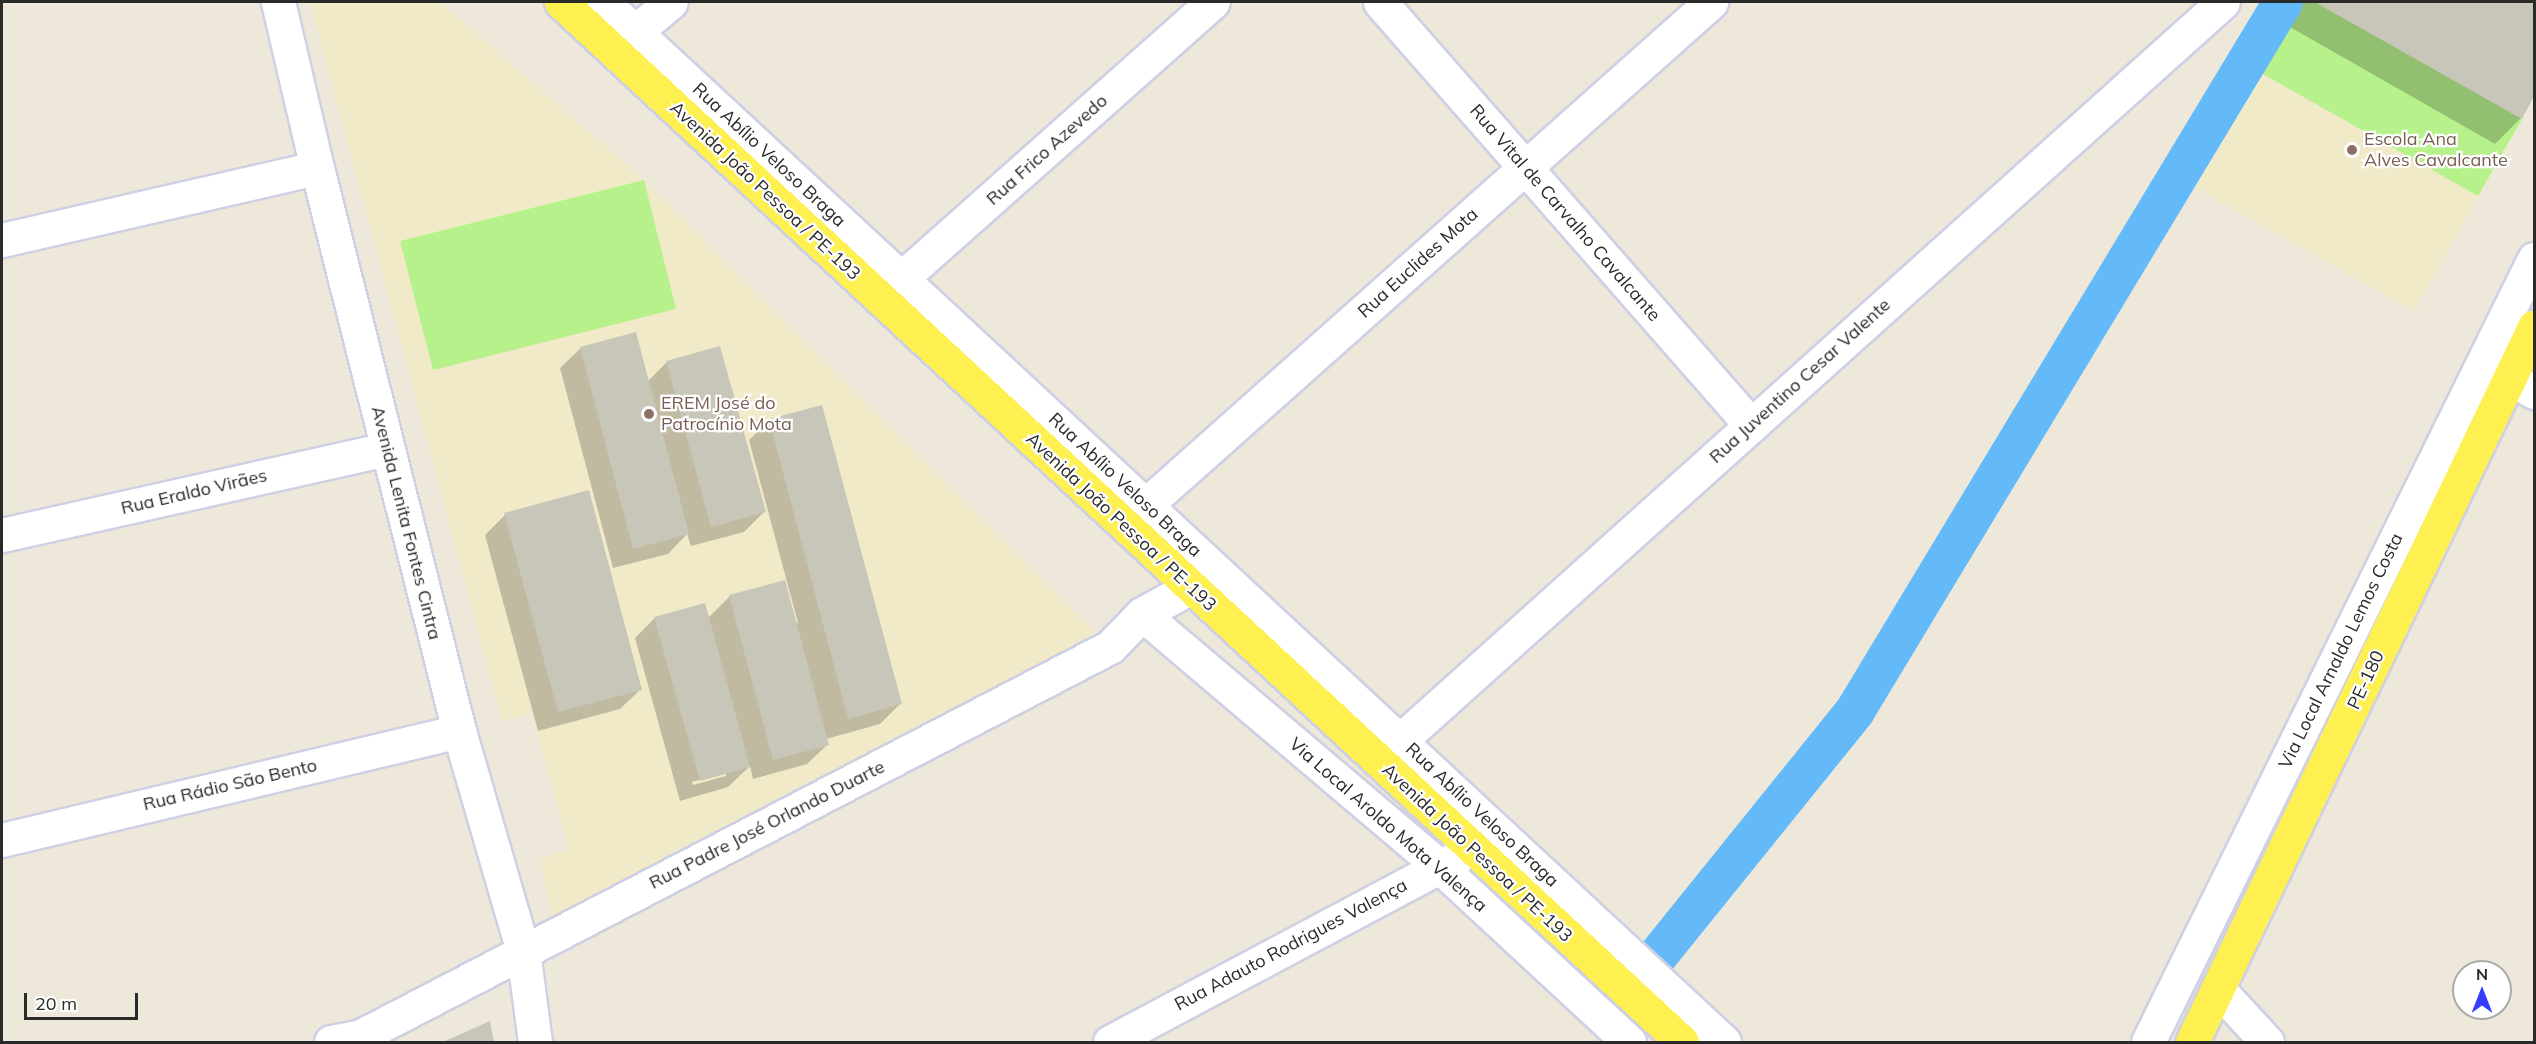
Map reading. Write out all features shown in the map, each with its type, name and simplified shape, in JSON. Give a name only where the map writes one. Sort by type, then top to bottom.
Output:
[{"type":"main road","name":"Avenida João Pessoa / PE-193","points":[[561,2],[625,41],[1136,515],[1191,587],[1389,750],[1474,850],[1682,1042]]},
{"type":"main road","name":"PE-180","points":[[2193,1039],[2522,385],[2535,327]]},
{"type":"street","name":"Avenida Lenita Fontes Cintra","points":[[278,2],[317,168],[459,731],[523,951],[535,1042]]},
{"type":"street","points":[[603,2],[625,41],[670,2]]},
{"type":"street","name":"Rua Frico Azevedo","points":[[891,288],[1213,2]]},
{"type":"street","name":"Rua Vital de Carvalho Cavalcante","points":[[1380,2],[1750,425]]},
{"type":"street","name":"Rua Euclides Mota","points":[[1136,515],[1711,2]]},
{"type":"street","name":"Rua Juventino Cesar Valente","points":[[1389,750],[2223,2]]},
{"type":"street","points":[[2,240],[317,168]]},
{"type":"street","name":"Via Local Arnaldo Lemos Costa","points":[[2148,1042],[2535,259]]},
{"type":"street","name":"Rua Eraldo Virães","points":[[2,536],[387,449]]},
{"type":"street","name":"Rua Abílio Veloso Braga","points":[[1136,515],[1389,750],[1647,969],[1724,1042]]},
{"type":"street","name":"Rua Padre José Orlando Duarte","points":[[331,1042],[361,1036],[1110,647],[1142,614],[1191,587]]},
{"type":"street","name":"Via Local Aroldo Mota Valença","points":[[1142,614],[1440,866],[1629,1042]]},
{"type":"street","name":"Rua Rádio São Bento","points":[[2,840],[459,731]]},
{"type":"street","name":"Rua Adauto Rodrigues Valença","points":[[1110,1042],[1474,850]]},
{"type":"street","points":[[2219,990],[2267,1042]]},
{"type":"shaded area","name":"EREM José do Patrocínio Mota","points":[[310,2],[440,2],[644,180],[1110,647],[553,919],[540,859],[569,850],[532,713],[502,721]]},
{"type":"shaded area","name":"Escola Ana Alves Cavalcante","points":[[2284,2],[2315,2],[2522,119],[2414,311],[2183,181]]},
{"type":"green space","points":[[2284,2],[2315,2],[2522,119],[2478,196],[2247,65]]},
{"type":"green space","points":[[644,180],[676,309],[433,370],[400,241]]},
{"type":"building","points":[[2315,2],[2534,2],[2534,96],[2522,119]]},
{"type":"building","points":[[636,332],[689,534],[633,549],[580,347]]},
{"type":"building","points":[[720,346],[766,512],[711,527],[666,361]]},
{"type":"building","points":[[822,405],[902,704],[848,719],[769,419]]},
{"type":"building","points":[[589,490],[642,690],[558,712],[504,513]]},
{"type":"building","points":[[785,580],[829,745],[773,760],[729,595]]},
{"type":"building","points":[[705,603],[750,767],[700,781],[654,617]]},
{"type":"building","points":[[490,1021],[494,1042],[443,1042]]},
{"type":"waterway","points":[[1647,969],[1855,711],[2283,2]]},
{"type":"place","name":"Escola Ana Alves Cavalcante","points":[[2352,150]]},
{"type":"place","name":"EREM José do Patrocínio Mota","points":[[649,414]]}]
